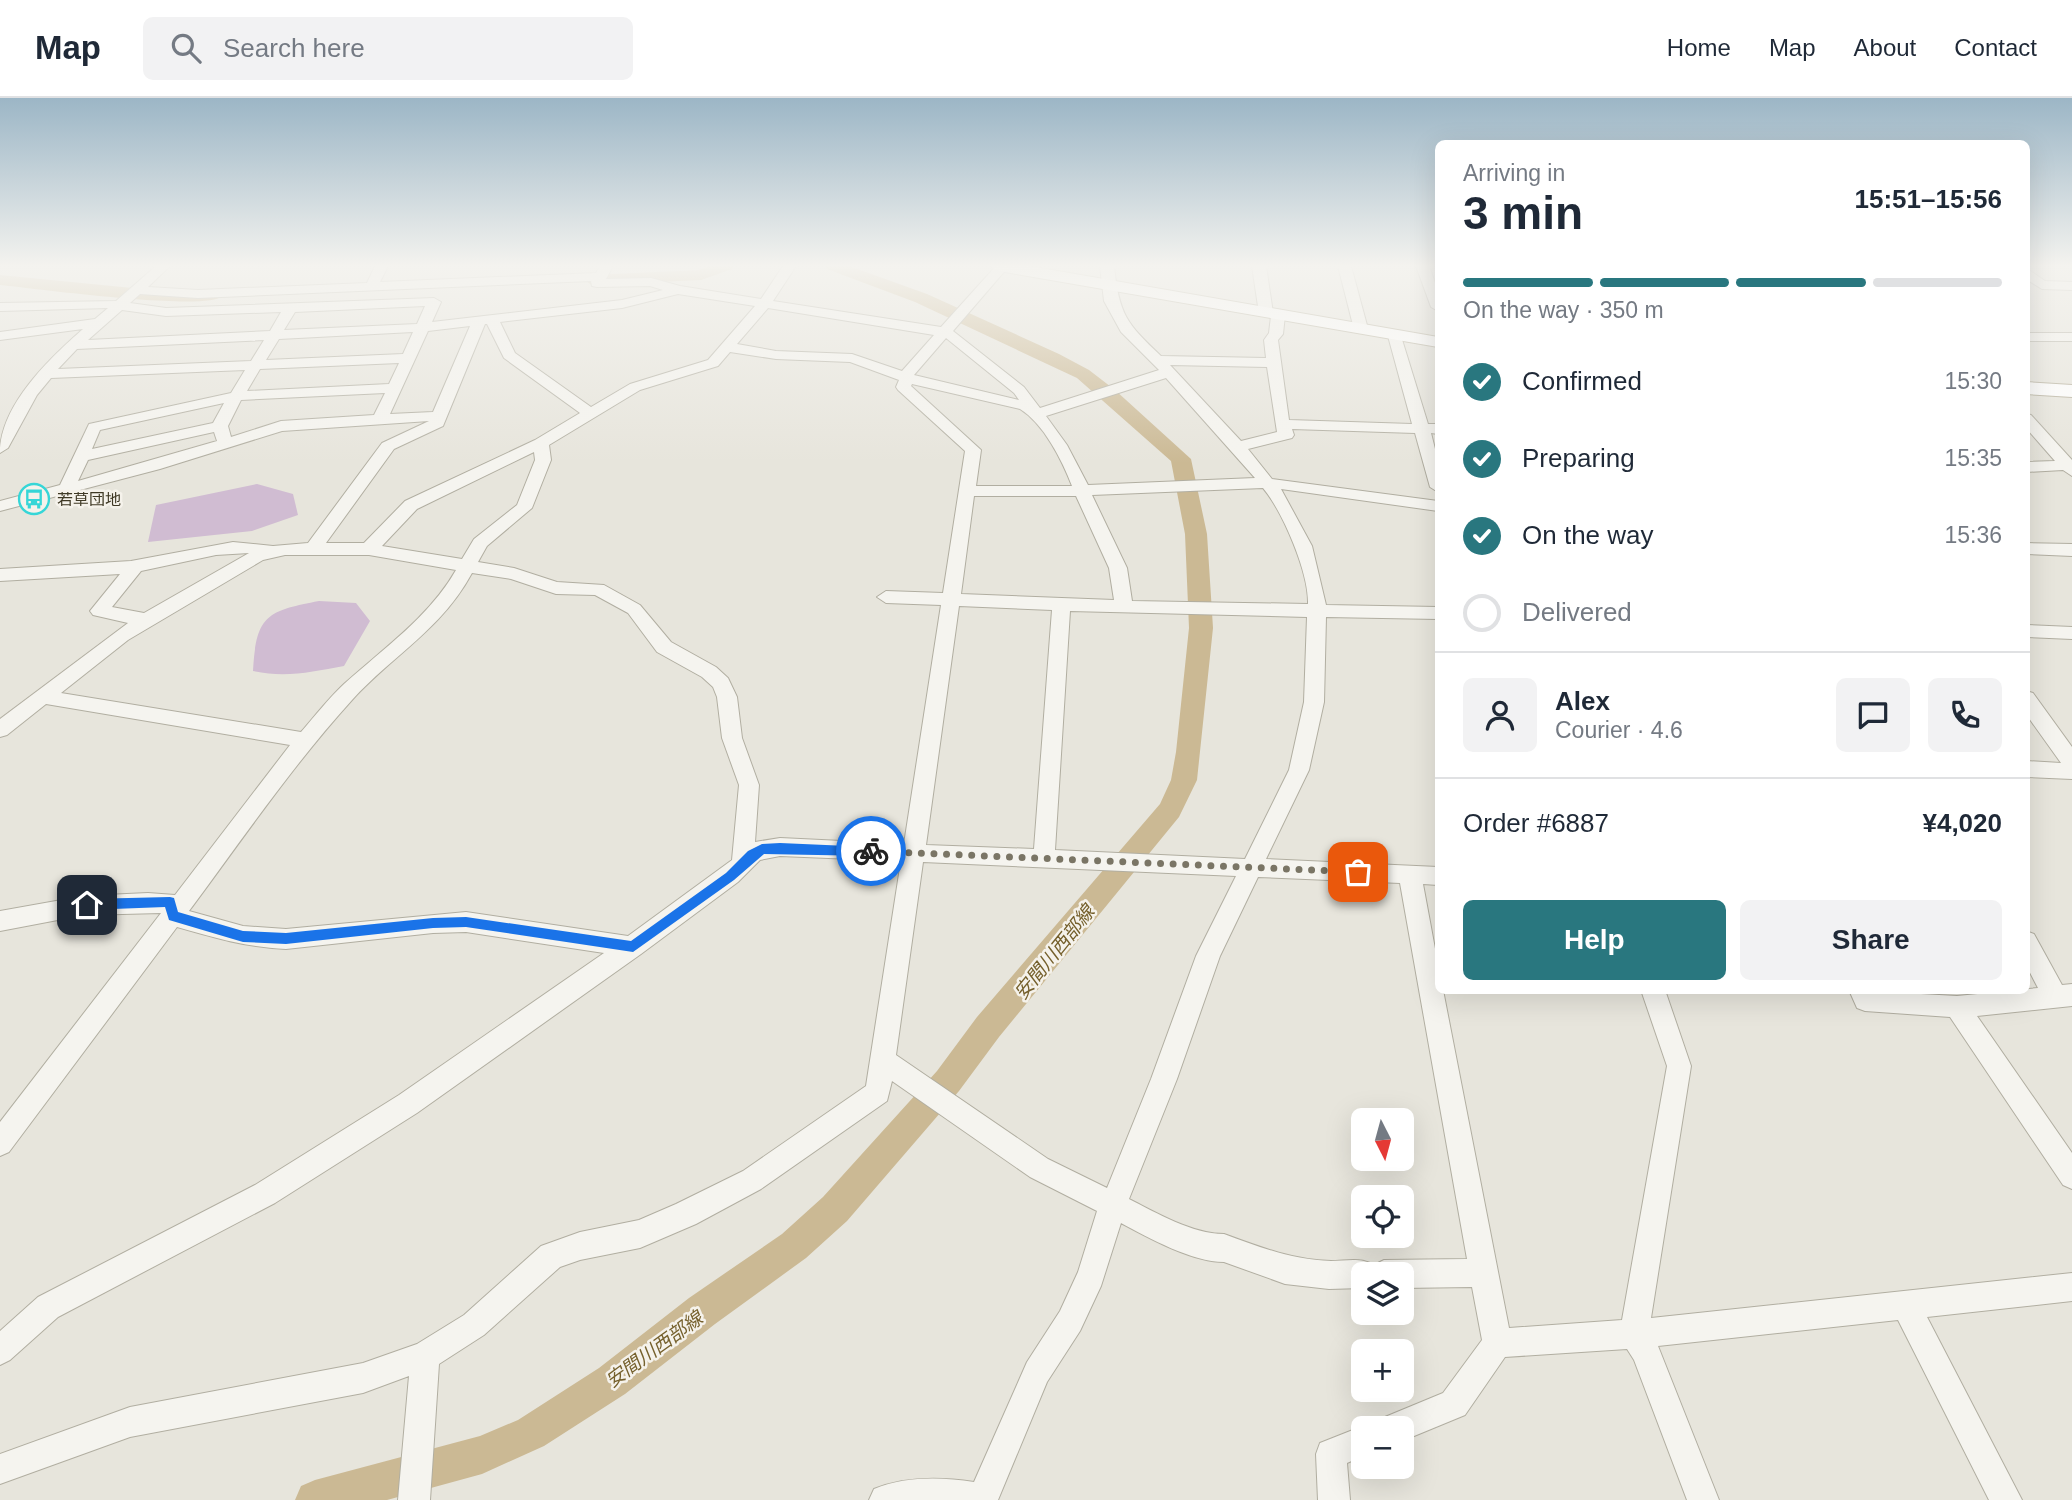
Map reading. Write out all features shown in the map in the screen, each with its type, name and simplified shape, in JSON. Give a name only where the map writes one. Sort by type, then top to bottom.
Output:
[{"type":"main road","points":[[1369,331],[1435,342]]},
{"type":"main road","points":[[2030,388],[2072,391]]},
{"type":"street","points":[[0,336],[34,331]]},
{"type":"street","points":[[0,448],[30,394],[45,374],[89,331]]},
{"type":"street","points":[[0,506],[154,466],[223,434],[237,396],[277,331]]},
{"type":"street","points":[[74,345],[341,331]]},
{"type":"street","points":[[380,420],[421,331]]},
{"type":"street","points":[[314,548],[388,446],[438,423],[480,331]]},
{"type":"street","points":[[494,331],[509,355],[591,414]]},
{"type":"street","points":[[369,549],[411,505],[541,443],[635,387],[709,366],[740,331]]},
{"type":"street","points":[[939,331],[953,336],[1019,390],[1038,414],[1068,460],[1083,490],[1093,519],[1118,568],[1125,607]]},
{"type":"street","points":[[885,1500],[906,1494],[953,1494],[983,1499],[1037,1372],[1070,1321],[1091,1276],[1111,1207],[1164,1079],[1209,956],[1299,770],[1308,737],[1314,702],[1317,598],[1303,546],[1289,516],[1238,447],[1128,331]]},
{"type":"street","points":[[1238,447],[1286,435],[1273,363],[1271,340],[1275,331]]},
{"type":"street","points":[[2037,331],[2044,337]]},
{"type":"street","points":[[905,376],[943,332]]},
{"type":"street","points":[[1395,336],[1435,477]]},
{"type":"street","points":[[2030,337],[2072,338]]},
{"type":"street","points":[[727,347],[776,355],[852,358],[905,376],[1025,406],[1038,414],[1107,392],[1162,366],[1273,363]]},
{"type":"street","points":[[45,374],[410,358]]},
{"type":"street","points":[[0,1469],[130,1422],[363,1378],[425,1356],[474,1325],[551,1256],[580,1246],[640,1234],[752,1180],[878,1093],[911,853],[973,450],[903,387],[907,380],[905,376]]},
{"type":"street","points":[[66,490],[94,426],[237,396],[395,388]]},
{"type":"street","points":[[82,456],[281,426],[439,416]]},
{"type":"street","points":[[2030,422],[2070,467]]},
{"type":"street","points":[[1282,424],[1435,429]]},
{"type":"street","points":[[0,1143],[304,740],[348,692],[429,620],[452,593],[487,536],[524,508],[543,460],[541,443]]},
{"type":"street","points":[[2030,467],[2070,467]]},
{"type":"street","points":[[967,491],[1029,493],[1182,483],[1267,483],[1435,511]]},
{"type":"street","points":[[0,575],[136,566],[211,548],[252,547],[270,551],[314,548],[369,549],[526,577],[556,588],[598,589],[634,609],[664,647],[709,672],[721,683],[729,711],[732,738],[749,785],[743,864]]},
{"type":"street","points":[[2030,548],[2072,550]]},
{"type":"street","points":[[0,730],[121,635],[270,551]]},
{"type":"street","points":[[136,566],[99,611],[147,620]]},
{"type":"street","points":[[886,597],[1125,607],[1435,613]]},
{"type":"street","points":[[1044,858],[1061,604]]},
{"type":"street","points":[[2030,629],[2072,633]]},
{"type":"street","points":[[44,697],[304,740]]},
{"type":"street","points":[[2030,704],[2072,763]]},
{"type":"street","points":[[2030,769],[2072,771]]},
{"type":"street","points":[[0,1350],[48,1307],[265,1194],[408,1104],[633,947],[762,849],[780,847],[1435,876]]},
{"type":"street","points":[[1410,874],[1497,1343],[1454,1404],[1414,1421]]},
{"type":"street","points":[[0,921],[32,912],[134,902],[170,902],[173,916]]},
{"type":"street","points":[[173,916],[243,936],[268,938],[286,939],[433,923],[466,922],[633,947]]},
{"type":"street","points":[[1863,994],[1866,1000],[1957,1007],[2064,995],[2030,947]]},
{"type":"street","points":[[1654,994],[1679,1066],[1634,1334],[1645,1351],[1703,1500]]},
{"type":"street","points":[[1957,1007],[2072,1176]]},
{"type":"street","points":[[881,1059],[1039,1168],[1111,1207],[1167,1232],[1286,1270],[1329,1275],[1351,1274]]},
{"type":"street","points":[[1414,1274],[1485,1273]]},
{"type":"street","points":[[1497,1343],[1634,1334],[2072,1287]]},
{"type":"street","points":[[1905,1304],[2006,1500]]},
{"type":"street","points":[[416,1480],[425,1356]]},
{"type":"street","points":[[1334,1500],[1331,1454],[1351,1446]]},
{"type":"shaded area","points":[[257,484],[293,494],[298,515],[252,531],[148,542],[156,505]]},
{"type":"shaded area","points":[[319,601],[356,603],[370,621],[344,666],[287,674],[253,671],[257,638],[268,619],[287,608]]},
{"type":"waterway","name":"安間川西部線","points":[[315,1500],[482,1455],[531,1433],[612,1381],[702,1311],[794,1246],[835,1209],[948,1081],[988,1027],[1170,810],[1184,780],[1189,752],[1201,628],[1196,534],[1181,459],[1083,374],[995,331]]},
{"type":"way so far","points":[[871,851],[1358,872]]},
{"type":"place","name":"若草団地","points":[[34,499]]},
{"type":"route","points":[[87,905],[170,902],[173,916],[243,936],[286,939],[433,923],[466,922],[633,947],[730,876],[752,854],[762,849],[780,847],[871,851]]}]
